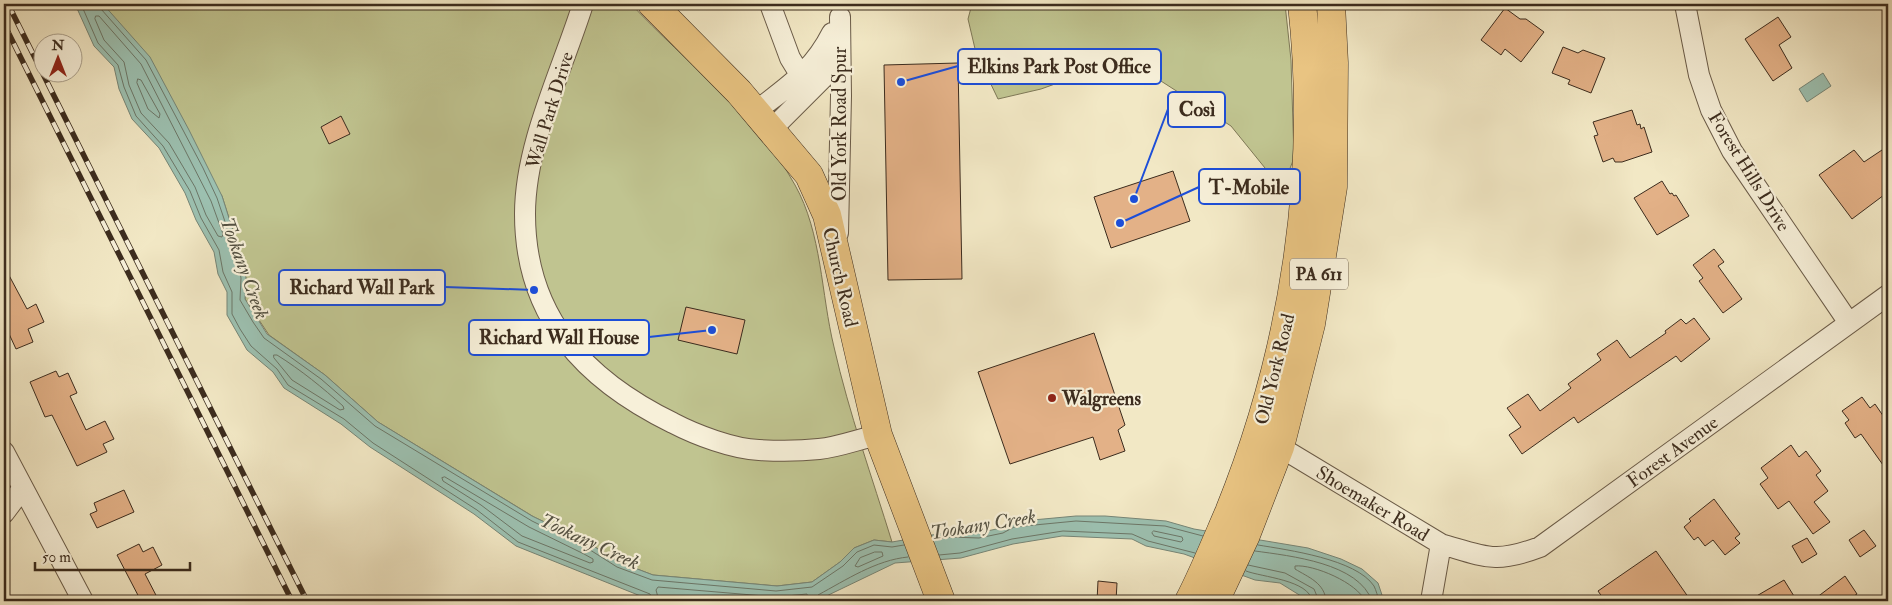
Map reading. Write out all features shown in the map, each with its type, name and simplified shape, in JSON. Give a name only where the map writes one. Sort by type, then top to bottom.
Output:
[{"type":"main road","name":"Church Road","points":[[652,4],[763,121],[809,175],[827,215],[878,435],[940,596]]},
{"type":"main road","name":"Old York Road","points":[[1233,533],[1238,488],[1274,378],[1294,288],[1305,190],[1308,104],[1307,52],[1302,4]]},
{"type":"main road","name":"Old York Road","points":[[1188,601],[1214,585],[1233,533],[1280,447],[1311,324],[1332,187],[1334,63],[1331,4]]},
{"type":"street","name":"Wall Park Drive","points":[[582,4],[531,155],[525,214],[528,257],[540,298],[557,332],[595,374],[640,407],[698,436],[757,450],[820,449],[878,435]]},
{"type":"street","points":[[770,4],[790,58],[809,80]]},
{"type":"street","name":"Forest Hills Drive","points":[[1685,4],[1699,76],[1710,110],[1732,151],[1849,323]]},
{"type":"street","name":"Old York Road Spur","points":[[763,121],[809,80],[841,10]]},
{"type":"street","name":"Old York Road Spur","points":[[837,260],[841,10]]},
{"type":"street","name":"Forest Avenue","points":[[1441,544],[1490,559],[1514,557],[1540,547],[1888,296]]},
{"type":"street","name":"Shoemaker Road","points":[[1280,447],[1441,544],[1431,601]]},
{"type":"street","points":[[4,452],[83,601]]},
{"type":"street","points":[[4,513],[22,489]]},
{"type":"green space","points":[[93,4],[631,4],[719,90],[761,135],[795,185],[811,223],[816,243],[830,327],[840,372],[892,542],[874,540],[854,548],[840,562],[812,582],[777,586],[653,575],[619,562],[590,544],[534,517],[378,422],[325,375],[269,335],[245,299],[246,278],[222,196]]},
{"type":"green space","points":[[972,4],[1285,4],[1291,60],[1294,158],[1282,189],[1231,126],[1150,74],[1105,66],[1041,89],[998,99],[976,53],[968,19]]},
{"type":"water","points":[[75,4],[103,4],[150,57],[222,196],[246,278],[245,299],[267,334],[325,375],[378,422],[532,516],[590,544],[619,562],[653,575],[777,586],[812,582],[840,562],[854,548],[874,540],[892,542],[949,532],[978,533],[1001,528],[1011,522],[1076,516],[1105,516],[1166,521],[1194,529],[1308,548],[1341,559],[1362,569],[1378,583],[1384,601],[1309,601],[1280,583],[1255,580],[1184,554],[1146,546],[1132,539],[1062,536],[1013,544],[961,558],[895,563],[816,601],[653,601],[516,546],[474,514],[370,447],[341,424],[284,388],[273,372],[247,350],[227,315],[227,292],[218,274],[214,252],[196,220],[185,193],[159,148],[132,119],[119,89],[114,67],[94,46]]},
{"type":"water","points":[[1823,73],[1831,86],[1807,102],[1799,89]]},
{"type":"building","points":[[1505,8],[1520,19],[1526,19],[1544,32],[1521,62],[1505,49],[1501,55],[1481,40]]},
{"type":"building","points":[[1778,17],[1791,37],[1779,45],[1792,68],[1773,81],[1745,39]]},
{"type":"building","points":[[1563,47],[1578,53],[1583,50],[1605,58],[1591,93],[1568,84],[1570,80],[1552,73]]},
{"type":"building","points":[[958,63],[962,279],[888,280],[884,65]]},
{"type":"building","points":[[1632,110],[1637,125],[1640,124],[1641,129],[1644,127],[1652,152],[1622,162],[1615,162],[1613,158],[1603,162],[1594,136],[1598,135],[1593,122]]},
{"type":"building","points":[[341,116],[350,134],[329,144],[321,127]]},
{"type":"building","points":[[1888,146],[1888,192],[1852,219],[1819,175],[1854,150],[1864,162]]},
{"type":"building","points":[[1173,171],[1190,221],[1111,248],[1094,197]]},
{"type":"building","points":[[1662,181],[1670,194],[1676,195],[1689,216],[1657,235],[1634,198]]},
{"type":"building","points":[[1714,249],[1724,262],[1718,266],[1742,299],[1723,313],[1699,281],[1703,278],[1693,265]]},
{"type":"building","points":[[4,266],[27,309],[36,304],[44,322],[28,329],[33,342],[16,349],[4,323]]},
{"type":"building","points":[[686,307],[745,320],[737,354],[678,340]]},
{"type":"building","points":[[1694,318],[1710,339],[1681,362],[1676,356],[1578,423],[1574,417],[1522,454],[1509,435],[1521,427],[1507,408],[1528,394],[1540,411],[1571,388],[1568,384],[1601,360],[1597,354],[1617,340],[1630,358],[1666,333],[1665,331],[1681,319],[1686,324]]},
{"type":"building","name":"Walgreens","points":[[1094,333],[1125,425],[1118,430],[1125,451],[1100,460],[1093,437],[1010,464],[978,372]]},
{"type":"building","points":[[56,371],[59,377],[68,373],[77,393],[70,396],[86,430],[105,421],[114,439],[103,444],[107,452],[77,466],[52,415],[45,417],[30,382]]},
{"type":"building","points":[[1862,397],[1870,408],[1875,404],[1888,423],[1888,472],[1861,434],[1855,438],[1845,423],[1849,420],[1842,411]]},
{"type":"building","points":[[1791,445],[1799,457],[1806,451],[1821,471],[1816,475],[1828,491],[1814,502],[1830,522],[1813,534],[1789,501],[1778,509],[1760,484],[1768,478],[1761,468]]},
{"type":"building","points":[[124,490],[134,512],[97,528],[90,514],[97,511],[94,503]]},
{"type":"building","points":[[1714,499],[1740,534],[1735,538],[1740,543],[1725,555],[1713,540],[1705,546],[1698,537],[1694,540],[1684,527],[1691,521],[1689,519]]},
{"type":"building","points":[[1864,530],[1876,546],[1860,557],[1849,540]]},
{"type":"building","points":[[1807,538],[1817,554],[1802,563],[1792,546]]},
{"type":"building","points":[[139,544],[143,552],[153,547],[162,565],[145,574],[159,601],[141,601],[117,555]]},
{"type":"building","points":[[1656,551],[1691,601],[1605,601],[1598,591]]},
{"type":"building","points":[[1845,576],[1857,594],[1846,601],[1812,601]]},
{"type":"building","points":[[1784,580],[1797,601],[1748,601]]},
{"type":"building","points":[[1098,581],[1117,583],[1116,601],[1097,601]]},
{"type":"railway","points":[[8,4],[307,601]]},
{"type":"railway","points":[[4,24],[292,601]]},
{"type":"place","name":"Elkins Park Post Office","points":[[901,82]]},
{"type":"place","name":"Così","points":[[1134,199]]},
{"type":"place","name":"T-Mobile","points":[[1120,223]]},
{"type":"place","name":"Richard Wall Park","points":[[534,290]]},
{"type":"place","name":"Richard Wall House","points":[[712,330]]},
{"type":"place","name":"Walgreens","points":[[1052,398]]},
{"type":"water label","name":"Tookany Creek","points":[[245,268]]},
{"type":"water label","name":"Tookany Creek","points":[[983,524]]},
{"type":"water label","name":"Tookany Creek","points":[[590,541]]}]
